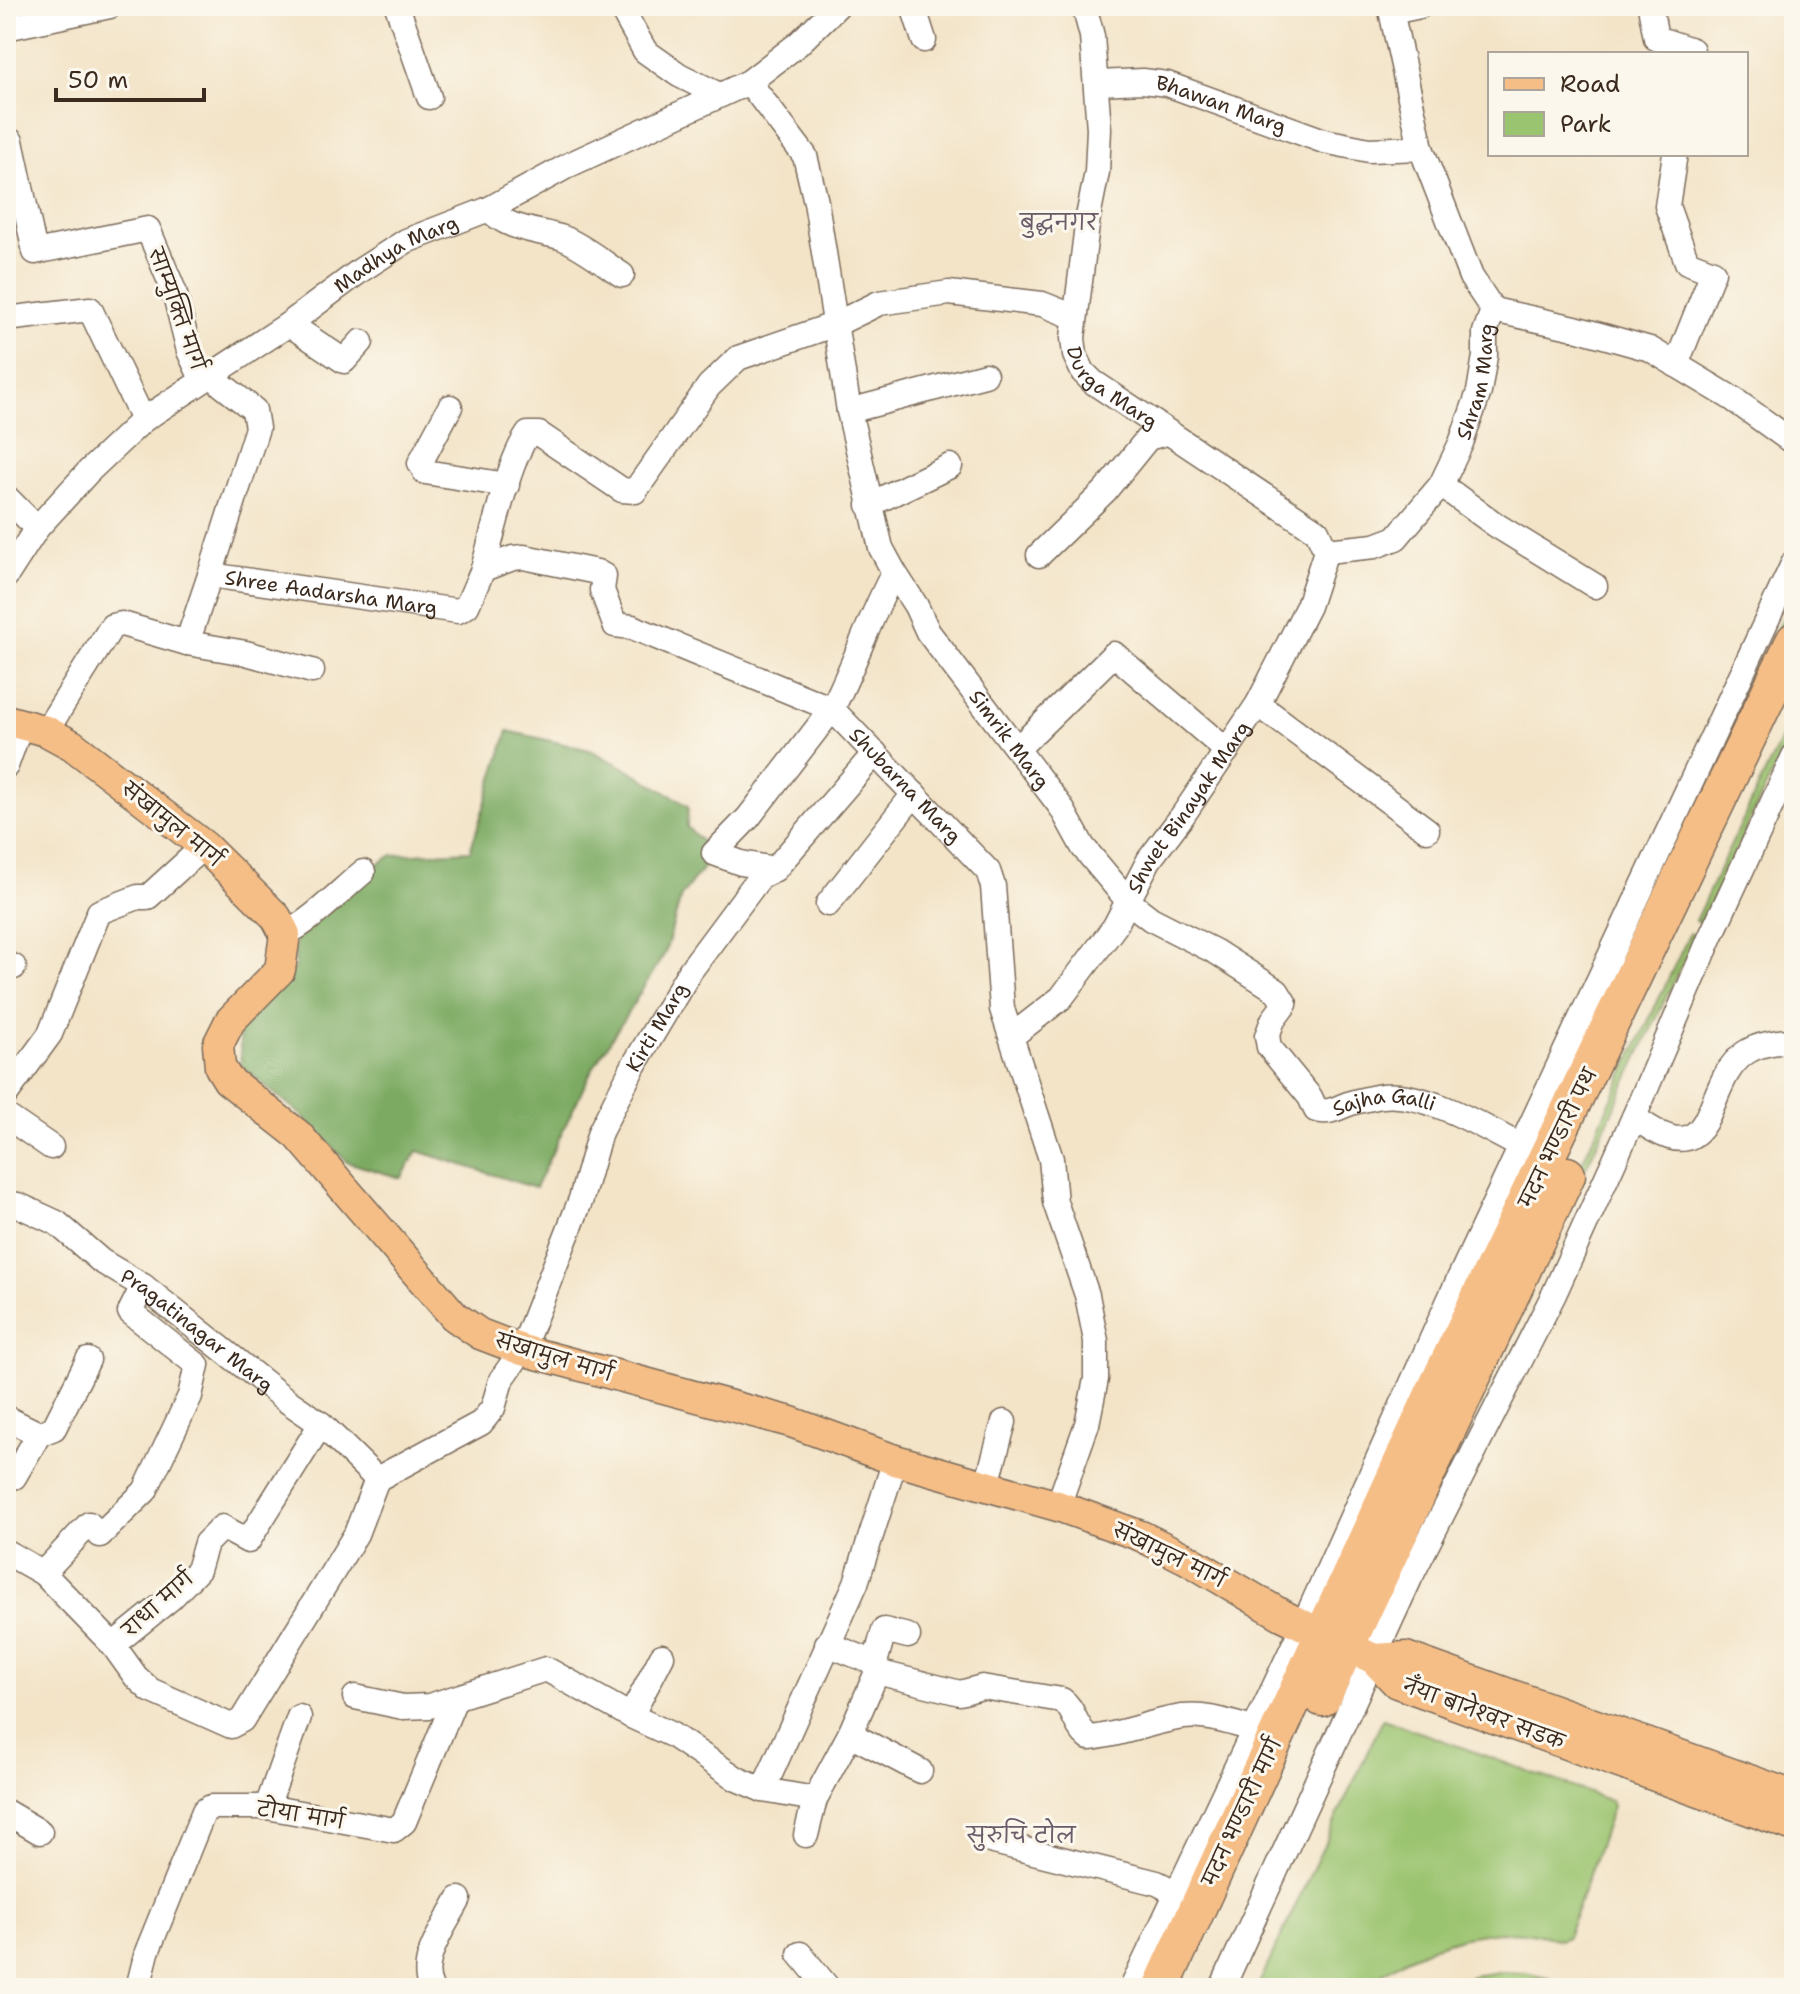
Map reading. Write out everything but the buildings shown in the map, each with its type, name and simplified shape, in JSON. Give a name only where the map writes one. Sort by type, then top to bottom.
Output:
[{"type":"highway","name":"मदन भण्डारी पथ","points":[[1337,1642],[1433,1394],[1794,641]]},
{"type":"highway","name":"मदन भण्डारी पथ","points":[[1337,1642],[1501,1319],[1794,688]]},
{"type":"highway","name":"मदन भण्डारी मार्ग","points":[[1161,1988],[1337,1642]]},
{"type":"highway","name":"मदन भण्डारी मार्ग","points":[[1186,1988],[1337,1642]]},
{"type":"main road","name":"संखामुल मार्ग","points":[[24,725],[72,745],[204,846],[276,917],[285,934],[280,970],[230,1021],[218,1045],[220,1067],[228,1080],[298,1135],[454,1316],[480,1334],[522,1350],[778,1418],[895,1460],[987,1484],[1141,1536],[1337,1642]]},
{"type":"main road","name":"नँया बानेश्वर सडक","points":[[1337,1642],[1406,1657],[1794,1796]]},
{"type":"main road","name":"नँया बानेश्वर सडक","points":[[1337,1642],[1397,1683],[1794,1826]]},
{"type":"street","points":[[6,28],[73,10],[110,6]]},
{"type":"street","points":[[397,6],[429,97]]},
{"type":"street","points":[[620,6],[645,51],[679,75],[719,95]]},
{"type":"street","points":[[913,6],[924,40]]},
{"type":"street","points":[[1084,6],[1092,36],[1097,83]]},
{"type":"street","points":[[1391,9],[1420,6]]},
{"type":"street","points":[[1650,6],[1656,38],[1692,52]]},
{"type":"street","name":"Madhya Marg","points":[[6,576],[37,528],[89,471],[143,420],[289,324],[361,270],[406,241],[489,209],[571,164],[749,82],[798,44],[834,7]]},
{"type":"street","name":"Shram Marg","points":[[1326,551],[1375,546],[1396,538],[1441,485],[1461,443],[1479,392],[1485,332],[1493,310],[1471,277],[1421,148],[1391,9]]},
{"type":"street","name":"Bhawan Marg","points":[[1097,83],[1143,81],[1167,84],[1324,141],[1369,150],[1421,148]]},
{"type":"street","points":[[749,82],[805,156],[816,202],[849,411],[869,505],[881,548],[894,572],[832,709],[748,818],[714,853],[741,863],[775,869]]},
{"type":"street","name":"Durga Marg","points":[[1097,83],[1097,172],[1075,317],[1075,355],[1083,372],[1167,433],[1317,531],[1326,551]]},
{"type":"street","name":"साम्युक्ति मार्ग","points":[[11,141],[35,252],[148,229],[174,291],[189,351],[207,376]]},
{"type":"street","points":[[1675,156],[1667,206],[1687,262],[1713,272],[1676,365]]},
{"type":"street","points":[[489,209],[496,217],[517,226],[566,239],[622,275]]},
{"type":"street","points":[[483,569],[507,485],[528,434],[539,434],[622,490],[635,491],[709,386],[738,358],[836,324],[879,303],[949,293],[1042,304],[1075,317]]},
{"type":"street","points":[[6,319],[90,309],[143,420]]},
{"type":"street","points":[[1493,310],[1650,349],[1733,399],[1794,443]]},
{"type":"street","points":[[289,324],[344,361],[361,342]]},
{"type":"street","points":[[849,411],[985,375]]},
{"type":"street","points":[[207,376],[254,410],[257,428],[210,575]]},
{"type":"street","points":[[450,407],[420,463],[425,472],[507,485]]},
{"type":"street","points":[[1039,555],[1105,491],[1148,438],[1167,433]]},
{"type":"street","points":[[869,505],[950,466]]},
{"type":"street","points":[[1441,485],[1496,525],[1595,586]]},
{"type":"street","points":[[6,497],[37,528]]},
{"type":"street","name":"Shwet Binayak Marg","points":[[1012,1036],[1061,998],[1094,956],[1129,902],[1149,860],[1258,704],[1308,606],[1326,551]]},
{"type":"street","points":[[483,569],[524,557],[597,572],[604,576],[602,590],[615,625],[632,627],[832,709]]},
{"type":"street","points":[[1222,1988],[1452,1294],[1794,562]]},
{"type":"street","name":"Shree Aadarsha Marg","points":[[187,643],[210,575],[458,611],[467,606],[483,569]]},
{"type":"street","name":"Simrik Marg","points":[[894,572],[928,632],[1061,807],[1083,847],[1129,902]]},
{"type":"street","points":[[6,766],[24,725],[112,626],[122,624],[187,643],[246,653],[312,671]]},
{"type":"street","points":[[1018,748],[1114,654],[1227,751]]},
{"type":"street","points":[[1258,704],[1427,830]]},
{"type":"street","name":"Shubarna Marg","points":[[832,709],[988,871],[993,886],[1002,1009],[1051,1159],[1055,1202],[1087,1295],[1096,1341],[1096,1379],[1087,1424],[1058,1506]]},
{"type":"street","name":"Kirti Marg","points":[[377,1479],[481,1423],[493,1408],[501,1380],[522,1350],[581,1199],[600,1132],[634,1065],[690,971],[760,877],[775,869],[875,753]]},
{"type":"street","points":[[1132,1988],[1253,1729],[1337,1642],[1410,1578],[1554,1294],[1711,936],[1794,756]]},
{"type":"street","points":[[828,904],[914,794]]},
{"type":"street","points":[[6,1094],[50,1034],[99,912],[138,897],[148,897],[204,846]]},
{"type":"street","points":[[285,934],[304,924],[363,872]]},
{"type":"street","name":"Sajha Galli","points":[[1129,902],[1151,919],[1216,952],[1277,991],[1285,1004],[1273,1020],[1267,1036],[1269,1047],[1310,1097],[1316,1110],[1332,1112],[1350,1103],[1386,1096],[1412,1099],[1442,1107],[1522,1147]]},
{"type":"street","points":[[1634,1117],[1669,1136],[1689,1139],[1701,1132],[1726,1076],[1745,1053],[1779,1041],[1794,1041]]},
{"type":"street","points":[[6,1116],[51,1147]]},
{"type":"street","name":"Pragatinagar Marg","points":[[6,1203],[18,1205],[57,1223],[101,1261],[143,1286],[286,1400],[321,1424],[377,1479]]},
{"type":"street","points":[[36,1570],[89,1524],[100,1535],[145,1491],[190,1396],[197,1365],[130,1312],[143,1286]]},
{"type":"street","points":[[14,1477],[39,1434],[54,1428],[77,1409],[88,1360]]},
{"type":"street","points":[[6,1418],[39,1434]]},
{"type":"street","points":[[987,1484],[1004,1422]]},
{"type":"street","name":"राधा मार्ग","points":[[6,1552],[36,1570],[113,1645],[171,1598],[198,1570],[206,1543],[222,1527],[248,1541],[321,1424]]},
{"type":"street","points":[[763,1790],[856,1583],[895,1460]]},
{"type":"street","points":[[113,1645],[136,1677],[150,1690],[231,1726],[242,1720],[356,1534],[377,1479]]},
{"type":"street","points":[[806,1835],[815,1799],[850,1734],[876,1668],[884,1630],[908,1636]]},
{"type":"street","points":[[827,1644],[876,1668],[960,1693],[982,1687],[1062,1700],[1070,1706],[1079,1730],[1089,1738],[1117,1735],[1185,1717],[1217,1719],[1253,1729]]},
{"type":"street","points":[[631,1716],[662,1656]]},
{"type":"street","points":[[355,1697],[403,1707],[429,1706],[546,1669],[672,1735],[737,1779],[763,1790],[815,1799]]},
{"type":"street","name":"टोया मार्ग","points":[[138,1988],[147,1952],[204,1811],[211,1807],[267,1807],[394,1830],[404,1822],[455,1699]]},
{"type":"street","points":[[267,1807],[299,1717]]},
{"type":"street","points":[[850,1734],[920,1771]]},
{"type":"street","points":[[6,1812],[40,1832]]},
{"type":"street","points":[[990,1841],[1157,1883],[1175,1892]]},
{"type":"street","points":[[431,1988],[427,1981],[430,1956],[459,1899]]},
{"type":"street","points":[[800,1954],[828,1988]]},
{"type":"green space","points":[[1794,594],[1794,611],[1746,715],[1650,899]]},
{"type":"green space","points":[[1794,712],[1794,727],[1701,923],[1695,921]]},
{"type":"green space","points":[[508,731],[590,750],[635,773],[688,806],[687,827],[714,853],[681,897],[665,953],[592,1070],[535,1188],[418,1151],[401,1178],[347,1162],[301,1115],[241,1066],[239,1026],[295,967],[295,913],[393,855],[470,851]]},
{"type":"green space","points":[[1690,933],[1695,936],[1577,1186],[1572,1183]]},
{"type":"green space","points":[[1383,1719],[1611,1801],[1613,1806],[1567,1937],[1561,1940],[1531,1933],[1497,1932],[1464,1937],[1406,1959],[1360,1988],[1257,1988]]},
{"type":"green space","points":[[1499,1972],[1525,1973],[1552,1979],[1549,1988],[1439,1988],[1473,1976]]},
{"type":"district","name":"बुद्धनगर","points":[[1059,222]]},
{"type":"district","name":"सुरुचि टोल","points":[[1021,1835]]}]
